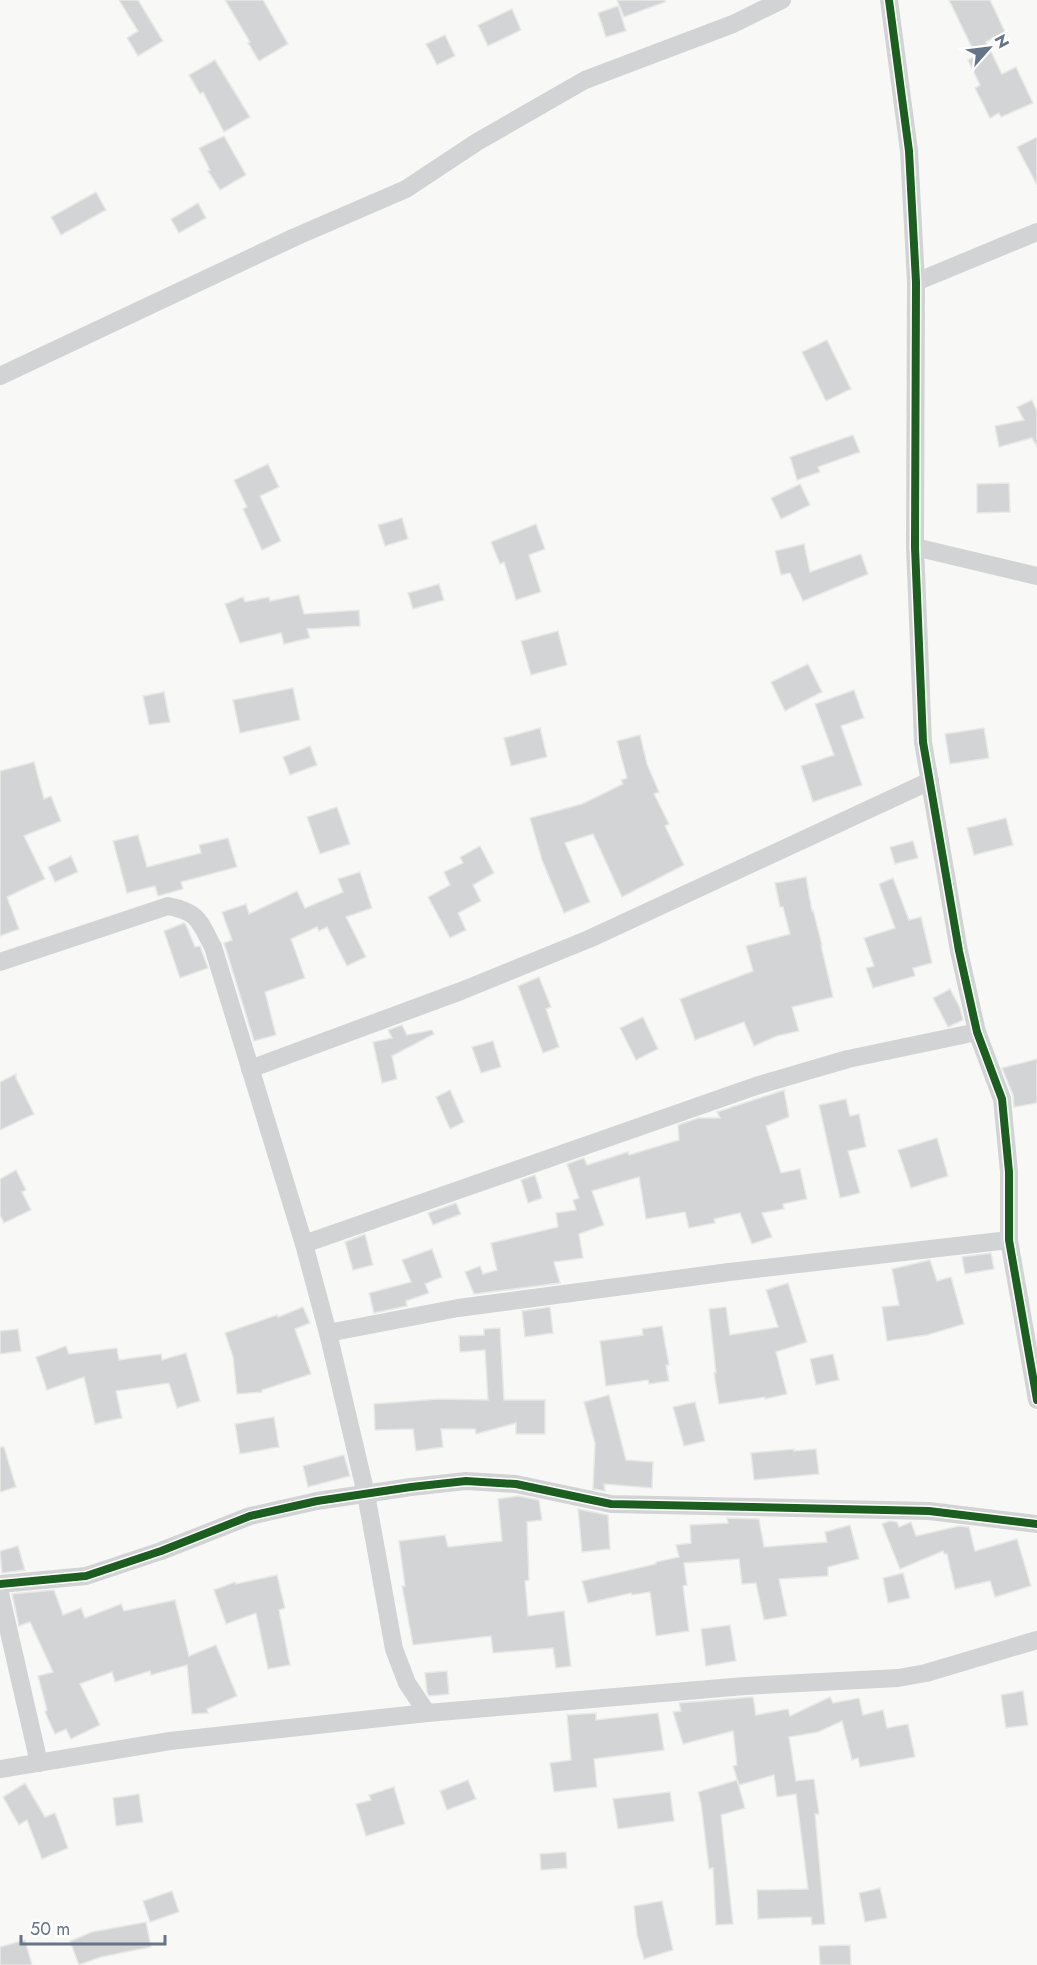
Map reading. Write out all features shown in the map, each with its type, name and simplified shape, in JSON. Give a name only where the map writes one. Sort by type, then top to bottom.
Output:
[{"type":"street","points":[[0,376],[284,242],[406,189],[477,142],[585,80],[733,24],[782,0]]},
{"type":"street","points":[[889,0],[909,151],[916,282],[915,547],[923,742],[959,951],[977,1032],[1002,1099],[1010,1172],[1009,1240],[1037,1400]]},
{"type":"street","points":[[916,282],[1037,232]]},
{"type":"street","points":[[915,547],[1037,576]]},
{"type":"street","points":[[250,1069],[460,991],[589,939],[930,781]]},
{"type":"street","points":[[0,962],[168,906],[186,910],[198,920],[213,947],[304,1244],[366,1494],[394,1649],[407,1683],[427,1713]]},
{"type":"street","points":[[304,1244],[756,1086],[848,1059],[977,1032]]},
{"type":"street","points":[[327,1333],[458,1308],[764,1268],[1009,1240]]},
{"type":"street","points":[[0,1584],[86,1576],[161,1551],[250,1516],[366,1494],[466,1481],[516,1484],[611,1504],[929,1511],[1037,1524]]},
{"type":"street","points":[[0,1593],[39,1763]]},
{"type":"street","points":[[0,1769],[170,1741],[427,1713],[746,1686],[898,1678],[926,1673],[1037,1640]]},
{"type":"building","points":[[119,0],[138,0],[163,41],[138,56],[127,38],[138,31]]},
{"type":"building","points":[[225,0],[263,0],[288,44],[259,61]]},
{"type":"building","points":[[617,0],[665,0],[665,2],[624,17]]},
{"type":"building","points":[[949,0],[990,0],[1005,32],[986,42],[1002,74],[1016,67],[1033,103],[1001,117],[999,113],[990,118],[975,88],[980,85],[968,60],[976,56]]},
{"type":"building","points":[[618,6],[626,31],[606,37],[598,13]]},
{"type":"building","points":[[512,9],[521,30],[488,46],[478,25]]},
{"type":"building","points":[[445,35],[455,56],[437,65],[426,44]]},
{"type":"building","points":[[215,60],[250,117],[224,132],[203,92],[200,94],[189,75]]},
{"type":"building","points":[[224,136],[246,175],[220,190],[208,171],[210,170],[199,148]]},
{"type":"building","points":[[1037,137],[1037,185],[1017,147]]},
{"type":"building","points":[[96,192],[106,210],[61,235],[51,217]]},
{"type":"building","points":[[198,203],[206,218],[179,233],[171,219]]},
{"type":"building","points":[[827,340],[851,389],[826,401],[802,352]]},
{"type":"building","points":[[1032,400],[1037,411],[1037,447],[1032,438],[999,447],[995,426],[1024,420],[1017,407]]},
{"type":"building","points":[[853,435],[860,452],[818,467],[820,472],[797,480],[790,457]]},
{"type":"building","points":[[268,464],[279,487],[260,496],[281,541],[262,550],[243,509],[247,507],[234,480]]},
{"type":"building","points":[[1009,483],[1010,512],[977,513],[977,484]]},
{"type":"building","points":[[800,484],[810,505],[781,519],[771,498]]},
{"type":"building","points":[[402,518],[408,539],[385,546],[378,525]]},
{"type":"building","points":[[536,524],[545,549],[529,555],[541,592],[516,600],[504,562],[500,564],[491,542]]},
{"type":"building","points":[[804,544],[810,572],[861,554],[868,574],[803,601],[790,573],[781,575],[775,551]]},
{"type":"building","points":[[439,584],[444,600],[413,609],[408,593]]},
{"type":"building","points":[[299,595],[304,614],[359,610],[360,626],[307,629],[310,638],[284,644],[281,633],[240,643],[225,604],[243,597],[245,602],[269,597],[270,601]]},
{"type":"building","points":[[558,631],[567,665],[531,675],[521,641]]},
{"type":"building","points":[[808,664],[822,692],[785,711],[771,682]]},
{"type":"building","points":[[293,688],[300,720],[240,733],[233,700]]},
{"type":"building","points":[[854,690],[864,718],[841,726],[862,785],[813,802],[801,766],[834,755],[815,704]]},
{"type":"building","points":[[164,692],[170,722],[149,725],[143,696]]},
{"type":"building","points":[[540,728],[547,757],[511,766],[504,738]]},
{"type":"building","points":[[984,728],[989,758],[950,764],[945,734]]},
{"type":"building","points":[[640,735],[647,764],[659,792],[654,794],[669,824],[665,826],[684,865],[622,897],[593,834],[565,843],[590,902],[564,913],[542,860],[530,818],[582,804],[623,784],[621,780],[627,778],[617,741]]},
{"type":"building","points":[[310,746],[317,765],[290,775],[283,757]]},
{"type":"building","points":[[34,762],[44,799],[51,796],[61,821],[24,836],[45,879],[7,897],[19,929],[0,936],[0,771]]},
{"type":"building","points":[[337,807],[350,844],[320,854],[307,817]]},
{"type":"building","points":[[1006,818],[1013,845],[974,855],[967,828]]},
{"type":"building","points":[[138,835],[147,867],[201,853],[199,845],[228,838],[237,867],[181,882],[183,889],[158,896],[155,886],[127,893],[113,841]]},
{"type":"building","points":[[913,841],[918,858],[895,864],[890,847]]},
{"type":"building","points":[[480,846],[494,873],[473,885],[481,901],[458,913],[466,930],[450,938],[428,897],[450,885],[444,872],[463,863],[460,857]]},
{"type":"building","points":[[71,856],[78,872],[55,882],[48,867]]},
{"type":"building","points":[[360,872],[372,908],[346,917],[366,957],[347,966],[327,927],[319,931],[317,927],[291,939],[305,978],[265,992],[276,1035],[254,1041],[224,943],[232,940],[222,912],[246,904],[249,914],[297,891],[305,908],[343,892],[338,879]]},
{"type":"building","points":[[806,877],[833,997],[792,1007],[799,1031],[777,1036],[754,1046],[744,1022],[695,1040],[680,999],[753,971],[746,946],[790,934],[783,907],[780,907],[775,883]]},
{"type":"building","points":[[893,878],[909,920],[921,917],[932,963],[913,968],[915,976],[873,988],[866,968],[874,966],[864,938],[895,928],[879,884]]},
{"type":"building","points":[[184,923],[195,947],[200,946],[208,968],[180,978],[164,931]]},
{"type":"building","points":[[539,977],[551,1007],[546,1009],[559,1047],[543,1053],[518,986]]},
{"type":"building","points":[[950,989],[960,1008],[963,1020],[948,1027],[933,998]]},
{"type":"building","points":[[643,1017],[658,1049],[636,1060],[620,1028]]},
{"type":"building","points":[[402,1025],[407,1035],[432,1030],[434,1034],[392,1056],[397,1079],[382,1083],[373,1042],[392,1038],[388,1030]]},
{"type":"building","points":[[493,1041],[501,1067],[481,1073],[472,1047]]},
{"type":"building","points":[[1037,1059],[1037,1103],[1014,1107],[1013,1095],[1002,1068]]},
{"type":"building","points":[[16,1074],[34,1114],[0,1130],[0,1082]]},
{"type":"building","points":[[450,1090],[464,1122],[450,1129],[436,1097]]},
{"type":"building","points":[[784,1090],[789,1117],[766,1126],[781,1173],[800,1169],[807,1199],[783,1204],[784,1209],[762,1213],[772,1237],[752,1244],[740,1213],[714,1219],[715,1223],[689,1228],[685,1212],[646,1219],[639,1177],[592,1191],[604,1225],[579,1234],[583,1258],[554,1262],[560,1283],[474,1294],[465,1272],[480,1266],[483,1274],[497,1270],[491,1243],[558,1227],[556,1213],[576,1210],[573,1200],[579,1198],[567,1164],[584,1158],[587,1165],[679,1140],[678,1125],[698,1118],[720,1118],[717,1112]]},
{"type":"building","points":[[846,1099],[850,1116],[859,1114],[866,1147],[848,1151],[860,1193],[840,1198],[819,1105]]},
{"type":"building","points":[[937,1138],[948,1176],[911,1188],[898,1150]]},
{"type":"building","points":[[16,1170],[26,1190],[22,1192],[31,1210],[4,1223],[0,1215],[0,1179]]},
{"type":"building","points":[[535,1175],[542,1198],[528,1203],[521,1180]]},
{"type":"building","points":[[456,1203],[461,1214],[433,1225],[428,1213]]},
{"type":"building","points":[[365,1234],[373,1265],[353,1270],[345,1242]]},
{"type":"building","points":[[432,1249],[442,1277],[425,1284],[429,1293],[406,1301],[407,1306],[374,1313],[369,1293],[411,1282],[402,1260]]},
{"type":"building","points":[[991,1253],[994,1269],[965,1274],[962,1257]]},
{"type":"building","points":[[930,1260],[937,1281],[951,1277],[964,1324],[927,1335],[887,1341],[882,1307],[899,1305],[892,1269]]},
{"type":"building","points":[[788,1283],[807,1342],[776,1352],[787,1394],[719,1404],[709,1309],[726,1307],[730,1335],[778,1327],[766,1290]]},
{"type":"building","points":[[303,1307],[310,1323],[295,1329],[311,1374],[262,1390],[262,1392],[237,1394],[233,1357],[225,1333]]},
{"type":"building","points":[[550,1307],[553,1333],[525,1337],[522,1311]]},
{"type":"building","points":[[662,1326],[669,1365],[666,1365],[669,1381],[649,1384],[648,1380],[606,1386],[600,1341],[643,1335],[642,1329]]},
{"type":"building","points":[[500,1328],[504,1400],[545,1400],[545,1434],[516,1434],[516,1423],[476,1434],[475,1429],[441,1429],[443,1447],[416,1451],[413,1429],[375,1430],[374,1404],[438,1399],[488,1400],[485,1350],[460,1352],[459,1336],[484,1335],[484,1329]]},
{"type":"building","points":[[18,1329],[21,1351],[0,1354],[0,1331]]},
{"type":"building","points":[[66,1346],[69,1354],[117,1348],[119,1360],[161,1354],[162,1360],[186,1353],[200,1401],[177,1408],[169,1383],[116,1391],[122,1418],[95,1424],[84,1377],[47,1390],[36,1357]]},
{"type":"building","points":[[833,1354],[839,1380],[816,1385],[810,1359]]},
{"type":"building","points":[[609,1395],[626,1460],[653,1462],[652,1488],[604,1484],[605,1491],[593,1489],[595,1443],[584,1402]]},
{"type":"building","points":[[695,1402],[705,1441],[684,1446],[673,1407]]},
{"type":"building","points":[[274,1417],[279,1447],[240,1454],[235,1424]]},
{"type":"building","points":[[0,1447],[4,1447],[16,1487],[0,1492]]},
{"type":"building","points":[[794,1449],[794,1451],[816,1449],[819,1474],[754,1480],[751,1453]]},
{"type":"building","points":[[344,1455],[350,1476],[308,1487],[303,1466]]},
{"type":"building","points":[[518,1496],[539,1500],[542,1520],[527,1522],[529,1580],[525,1581],[528,1616],[564,1611],[571,1666],[556,1668],[553,1648],[493,1653],[491,1636],[413,1645],[402,1586],[405,1586],[399,1541],[445,1535],[448,1547],[502,1541],[498,1499]]},
{"type":"building","points":[[578,1509],[608,1515],[610,1549],[582,1552]]},
{"type":"building","points":[[727,1518],[759,1519],[764,1547],[827,1542],[825,1532],[850,1525],[859,1559],[828,1567],[828,1576],[779,1579],[787,1616],[764,1620],[756,1583],[742,1584],[739,1559],[684,1563],[687,1585],[683,1586],[689,1631],[656,1636],[650,1592],[632,1595],[631,1593],[588,1603],[582,1581],[679,1557],[676,1545],[691,1543],[690,1525],[728,1523]]},
{"type":"building","points":[[889,1521],[897,1522],[899,1527],[911,1522],[916,1536],[959,1526],[969,1527],[975,1551],[1017,1539],[1031,1586],[995,1597],[990,1581],[955,1589],[947,1554],[943,1551],[900,1569],[882,1524]]},
{"type":"building","points":[[18,1546],[25,1570],[2,1573],[0,1551]]},
{"type":"building","points":[[903,1573],[910,1598],[888,1603],[883,1578]]},
{"type":"building","points":[[277,1575],[285,1608],[279,1610],[290,1665],[268,1669],[256,1613],[226,1624],[214,1590],[235,1582],[236,1584]]},
{"type":"building","points":[[54,1590],[63,1615],[81,1608],[85,1618],[121,1604],[124,1611],[175,1600],[189,1656],[216,1645],[237,1696],[207,1709],[208,1713],[192,1714],[187,1665],[151,1675],[150,1671],[115,1682],[112,1672],[80,1684],[100,1725],[71,1739],[66,1729],[55,1734],[45,1712],[47,1710],[38,1676],[53,1672],[30,1622],[19,1626],[12,1594]]},
{"type":"building","points":[[730,1625],[736,1661],[706,1666],[701,1629]]},
{"type":"building","points":[[447,1671],[449,1694],[429,1696],[425,1673]]},
{"type":"building","points":[[1023,1691],[1028,1725],[1006,1728],[1001,1695]]},
{"type":"building","points":[[753,1697],[756,1715],[788,1709],[790,1716],[830,1697],[833,1703],[859,1698],[863,1715],[883,1710],[887,1728],[908,1724],[915,1757],[860,1767],[858,1758],[852,1760],[842,1721],[818,1732],[789,1737],[796,1781],[814,1779],[819,1814],[815,1814],[825,1924],[812,1925],[811,1917],[758,1919],[757,1890],[808,1889],[796,1794],[777,1797],[774,1775],[739,1785],[733,1766],[737,1765],[733,1731],[683,1744],[673,1712],[681,1711],[679,1703]]},
{"type":"building","points":[[596,1713],[596,1720],[658,1713],[664,1750],[594,1759],[597,1787],[554,1792],[550,1763],[571,1760],[567,1715]]},
{"type":"building","points":[[468,1780],[476,1799],[447,1810],[440,1791]]},
{"type":"building","points":[[737,1780],[745,1808],[721,1815],[733,1924],[716,1925],[713,1868],[709,1869],[698,1792]]},
{"type":"building","points":[[25,1783],[45,1817],[55,1813],[68,1848],[42,1859],[27,1820],[19,1825],[3,1797]]},
{"type":"building","points":[[394,1787],[405,1824],[366,1836],[356,1804],[371,1800],[369,1795]]},
{"type":"building","points":[[670,1792],[674,1821],[618,1829],[613,1799]]},
{"type":"building","points":[[139,1794],[143,1822],[116,1826],[113,1798]]},
{"type":"building","points":[[566,1852],[567,1868],[541,1870],[540,1854]]},
{"type":"building","points":[[880,1888],[887,1918],[865,1922],[859,1893]]},
{"type":"building","points":[[172,1891],[179,1912],[150,1922],[143,1901]]},
{"type":"building","points":[[662,1901],[673,1950],[644,1959],[637,1935],[634,1906]]},
{"type":"building","points":[[146,1922],[151,1947],[101,1957],[79,1965],[70,1941],[92,1932]]},
{"type":"building","points":[[25,1940],[32,1965],[0,1965],[0,1947]]},
{"type":"building","points":[[850,1945],[851,1965],[820,1965],[819,1946]]},
{"type":"cycle path","points":[[889,0],[909,151],[916,282],[915,547],[923,742],[959,951],[977,1032],[1002,1099],[1009,1172],[1009,1240],[1037,1400]]},
{"type":"cycle path","points":[[0,1584],[86,1576],[161,1551],[250,1516],[317,1501],[466,1481],[516,1484],[611,1504],[929,1511],[1037,1524]]}]
